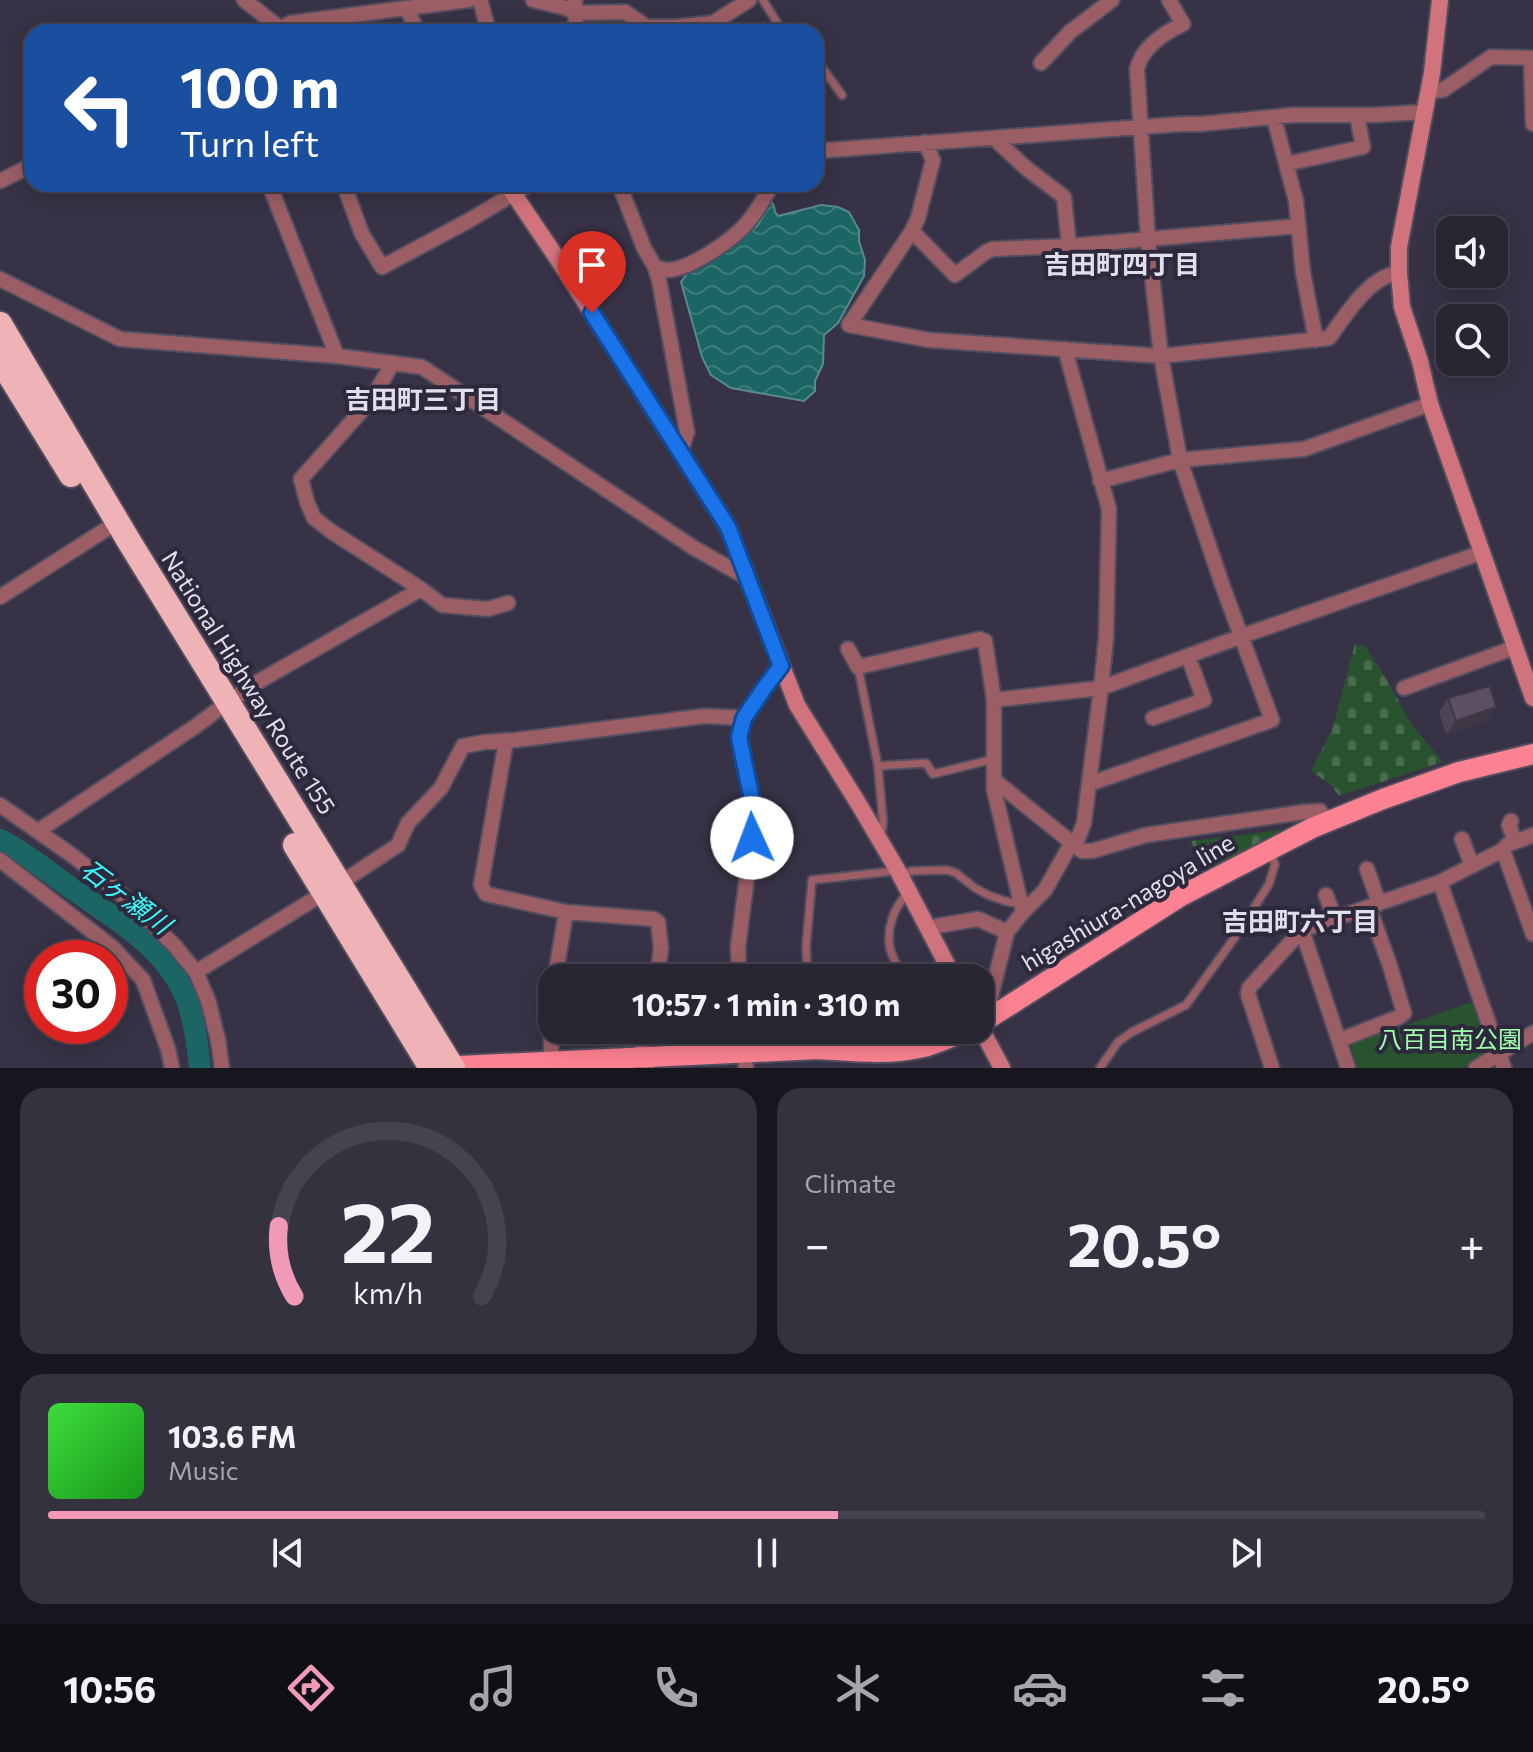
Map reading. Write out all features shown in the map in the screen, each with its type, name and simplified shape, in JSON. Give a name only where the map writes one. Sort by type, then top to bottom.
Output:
[{"type":"highway","name":"National Highway Route 155","points":[[0,324],[130,543],[222,707],[439,1068]]},
{"type":"highway","name":"National Highway Route 155","points":[[0,360],[105,530],[222,707]]},
{"type":"main road","name":"higashiura-nagoya line","points":[[994,1016],[1181,896],[1269,849],[1325,822],[1459,772],[1533,754]]},
{"type":"main road","points":[[439,1068],[551,1062],[745,1061],[803,1044]]},
{"type":"main road","points":[[832,1044],[863,1052],[906,1050],[918,1044]]},
{"type":"street","points":[[244,0],[272,24]]},
{"type":"street","points":[[289,24],[363,7],[407,9],[469,0]]},
{"type":"street","points":[[480,0],[487,24]]},
{"type":"street","points":[[533,0],[566,8],[575,6],[625,12],[643,24]]},
{"type":"street","points":[[704,24],[713,23],[749,0]]},
{"type":"street","points":[[1041,63],[1070,32],[1112,0]]},
{"type":"street","points":[[1089,784],[1272,720],[1180,460],[1161,356],[1148,240],[1137,69],[1139,61],[1163,34],[1183,24],[1169,0]]},
{"type":"street","points":[[1440,0],[1432,73],[1399,247],[1399,273],[1405,318],[1420,361],[1430,404],[1533,698]]},
{"type":"street","points":[[407,9],[414,24]]},
{"type":"street","points":[[1428,91],[1443,90],[1491,57],[1532,58],[1533,124]]},
{"type":"street","points":[[824,150],[1293,115],[1425,112]]},
{"type":"street","points":[[1286,164],[1363,147],[1357,115]]},
{"type":"street","points":[[1274,118],[1296,201],[1303,273],[1316,340]]},
{"type":"street","points":[[998,138],[999,143],[1026,168],[1064,197],[1069,246]]},
{"type":"street","points":[[925,142],[933,160],[918,218],[849,325],[929,340],[1161,356],[1329,338],[1372,285],[1388,274],[1399,273]]},
{"type":"street","points":[[0,181],[24,169]]},
{"type":"street","points":[[272,192],[337,356]]},
{"type":"street","points":[[346,192],[362,234],[382,267],[509,192]]},
{"type":"street","points":[[520,192],[728,527],[797,705],[899,873],[947,964]]},
{"type":"street","points":[[622,192],[659,280],[687,432],[681,451]]},
{"type":"street","points":[[655,267],[669,270],[708,255],[747,224],[767,192]]},
{"type":"street","points":[[912,231],[955,275],[993,249],[1069,246],[1298,226]]},
{"type":"street","points":[[0,279],[120,339],[337,356],[422,367],[694,548],[749,579]]},
{"type":"street","points":[[994,984],[1007,932],[1022,908],[1045,890],[1084,823],[1101,688],[1106,639],[1109,509],[1065,349]]},
{"type":"street","points":[[393,363],[371,400],[301,479],[314,518],[442,605],[488,609],[508,603]]},
{"type":"street","points":[[1100,481],[1180,460],[1304,449],[1430,404]]},
{"type":"street","points":[[0,597],[105,530]]},
{"type":"street","points":[[994,700],[1101,688],[1483,552]]},
{"type":"street","points":[[38,831],[256,683],[421,589]]},
{"type":"street","points":[[848,649],[858,667],[980,639],[985,641],[994,700],[994,790],[1022,908]]},
{"type":"street","points":[[1404,688],[1516,647]]},
{"type":"street","points":[[1153,718],[1204,700],[1188,656]]},
{"type":"street","points":[[739,964],[752,838],[751,795],[739,737],[744,718],[781,666]]},
{"type":"street","points":[[196,972],[398,845],[408,823],[441,788],[463,746],[705,716],[744,718]]},
{"type":"street","points":[[506,741],[481,885],[486,894],[566,912],[654,919],[658,922],[661,948],[659,964]]},
{"type":"street","points":[[994,780],[1082,851],[1092,851],[1146,835],[1304,812],[1320,811],[1325,822]]},
{"type":"street","points":[[0,805],[121,894],[174,945],[196,972],[208,1000],[222,1068]]},
{"type":"street","points":[[1511,821],[1509,846],[1533,934]]},
{"type":"street","points":[[1272,1068],[1248,994],[1249,988],[1302,930],[1440,882],[1533,835]]},
{"type":"street","points":[[1462,839],[1472,866]]},
{"type":"street","points":[[0,860],[112,947],[143,980],[172,1068]]},
{"type":"street","points":[[1340,1040],[1404,1013],[1367,869]]},
{"type":"street","points":[[1440,882],[1502,1061]]},
{"type":"street","points":[[1326,895],[1335,919]]},
{"type":"street","points":[[557,964],[566,912]]},
{"type":"street","points":[[929,930],[978,919],[1007,932]]},
{"type":"street","points":[[1302,930],[1348,1068]]},
{"type":"street","points":[[1476,1068],[1502,1061],[1533,1033]]},
{"type":"street","points":[[551,1044],[551,1062]]},
{"type":"street","points":[[643,1044],[641,1052],[646,1063]]},
{"type":"street","points":[[993,1044],[1002,1068]]},
{"type":"lane","points":[[763,0],[778,24]]},
{"type":"lane","points":[[824,70],[842,95]]},
{"type":"lane","points":[[858,667],[878,766],[883,822],[882,829],[876,834]]},
{"type":"lane","points":[[878,766],[926,763],[933,774],[994,759]]},
{"type":"lane","points":[[1100,1068],[1118,1042],[1186,1005],[1269,884],[1275,864],[1269,849]]},
{"type":"lane","points":[[807,964],[812,880],[947,870],[988,895],[1022,908]]},
{"type":"lane","points":[[897,964],[890,949],[890,932],[895,907],[909,892]]},
{"type":"green space","points":[[1355,644],[1365,646],[1412,725],[1443,762],[1339,796],[1331,785],[1311,771],[1332,730]]},
{"type":"green space","points":[[1305,827],[1206,875],[1191,841]]},
{"type":"green space","name":"八百目南公園","points":[[1472,1002],[1489,1048],[1487,1054],[1464,1068],[1357,1068],[1351,1047],[1354,1043]]},
{"type":"water","points":[[771,201],[778,216],[821,205],[849,212],[859,230],[865,260],[864,276],[838,323],[824,335],[823,364],[815,381],[815,391],[804,401],[731,388],[711,375],[702,357],[681,282],[689,271],[725,250],[758,225]]},
{"type":"building","points":[[1490,686],[1496,707],[1456,721],[1448,698]]},
{"type":"waterway","name":"石ヶ瀬川","points":[[0,840],[126,926],[159,956],[173,973],[191,1013],[200,1068]]},
{"type":"district","name":"吉田町四丁目","points":[[1122,265]]},
{"type":"district","name":"吉田町三丁目","points":[[423,400]]},
{"type":"district","name":"吉田町六丁目","points":[[1300,922]]},
{"type":"route","points":[[592,313],[728,527],[781,666],[744,718],[739,737],[751,795],[752,838]]}]
